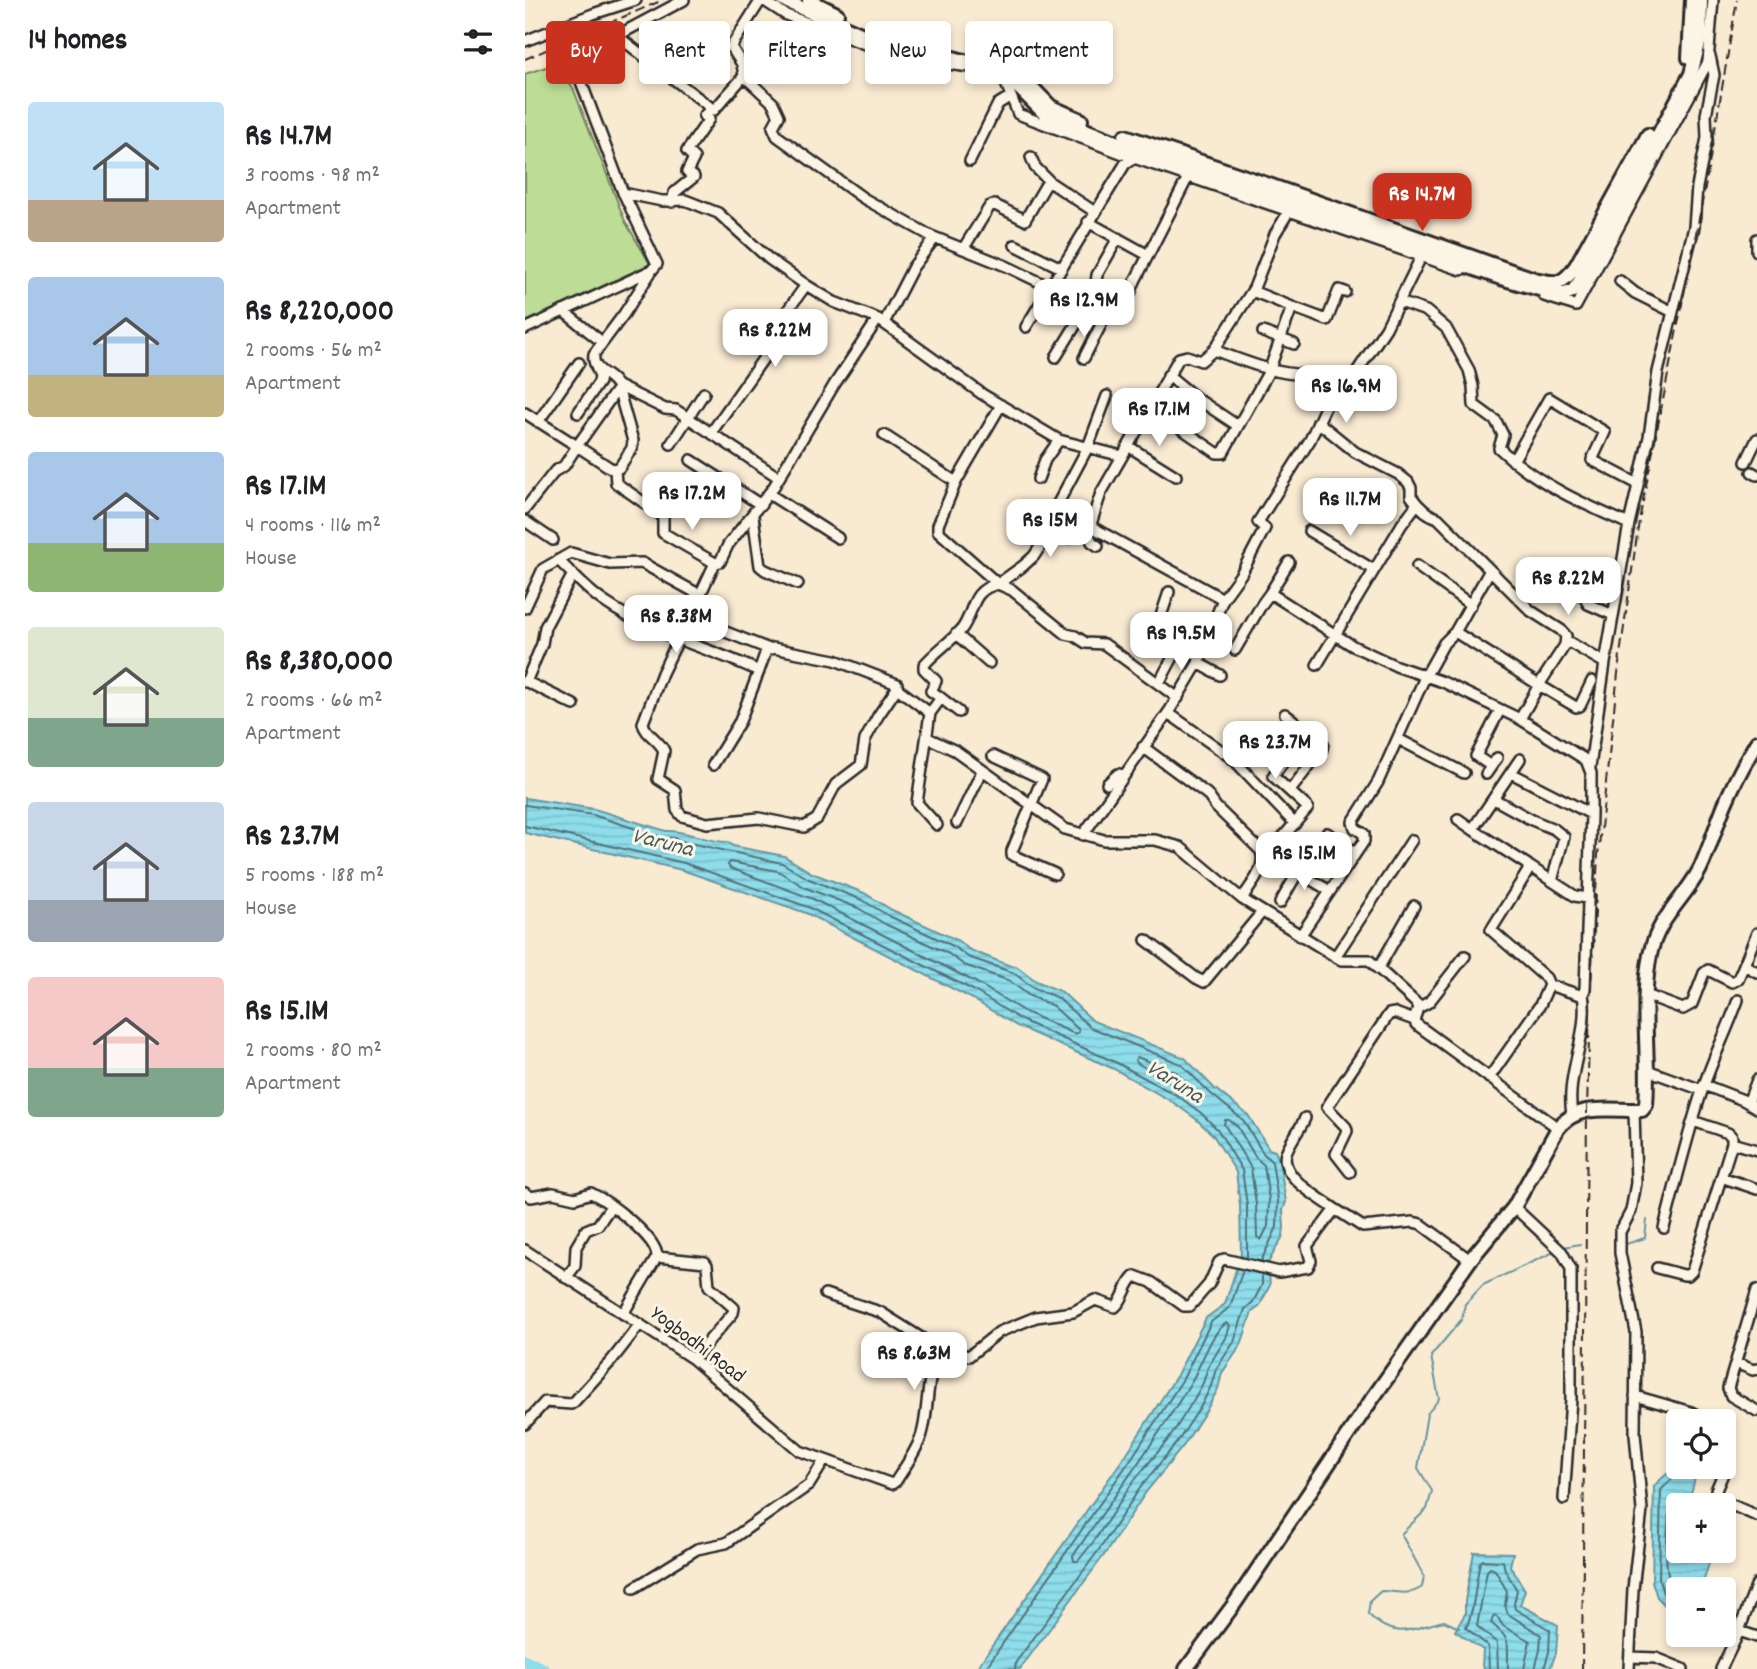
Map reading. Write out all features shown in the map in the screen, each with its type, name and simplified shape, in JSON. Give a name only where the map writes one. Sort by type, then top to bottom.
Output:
[{"type":"street","points":[[525,41],[593,13],[636,0]]},
{"type":"street","points":[[625,30],[684,0]]},
{"type":"street","points":[[748,21],[762,0],[786,15],[900,57],[995,72],[1006,80],[1015,111],[1021,115],[1188,177],[1421,257],[1576,306],[1710,56]]},
{"type":"street","points":[[783,0],[895,49],[965,61]]},
{"type":"street","points":[[809,0],[887,37],[965,55]]},
{"type":"street","points":[[1692,0],[1697,15]]},
{"type":"street","points":[[1022,84],[1045,114],[1144,153],[1501,278],[1565,294],[1573,291],[1580,281],[1691,74],[1698,52],[1697,15],[1701,0]]},
{"type":"street","points":[[1572,1114],[1569,1097],[1585,1018],[1583,994],[1591,814],[1590,767],[1613,615],[1629,524],[1649,437],[1658,372],[1694,227],[1697,187],[1706,145],[1706,115],[1714,69],[1710,56],[1713,0]]},
{"type":"street","points":[[672,202],[674,193],[694,177],[687,172],[694,158],[687,151],[709,119],[705,116],[711,109],[714,110],[744,76],[742,64],[731,47],[744,27]]},
{"type":"street","points":[[625,42],[711,109]]},
{"type":"street","points":[[578,413],[599,382],[600,376],[593,358],[657,264],[623,193],[583,84]]},
{"type":"street","points":[[753,84],[773,103],[779,116],[773,127],[776,136],[863,198],[935,238],[1006,266],[1117,316],[1122,314],[1148,255],[1188,177]]},
{"type":"street","points":[[971,161],[998,104],[1011,96]]},
{"type":"street","points":[[1031,157],[1035,167],[1049,181],[1095,212]]},
{"type":"street","points":[[1026,327],[1125,164],[1134,158]]},
{"type":"street","points":[[963,249],[990,206],[995,205],[1025,220],[1049,181]]},
{"type":"street","points":[[623,193],[672,202],[685,200],[718,213],[769,259],[806,285],[834,302],[881,321],[1001,405],[1059,440],[1122,456]]},
{"type":"street","points":[[1098,546],[1089,537],[1101,493],[1168,375],[1179,358],[1187,356],[1201,361],[1214,350],[1252,291],[1275,234],[1289,211]]},
{"type":"street","points":[[1088,222],[1148,255]]},
{"type":"street","points":[[615,470],[616,482],[663,516],[663,533],[715,562],[720,562],[729,543],[769,494],[834,385],[881,321],[913,267],[935,238]]},
{"type":"street","points":[[1056,357],[1088,305],[1095,290],[1097,275],[1118,238]]},
{"type":"street","points":[[1757,239],[1757,251]]},
{"type":"street","points":[[1015,245],[1061,268]]},
{"type":"street","points":[[1214,350],[1269,371],[1311,377],[1350,377],[1358,371],[1400,302],[1421,257]]},
{"type":"street","points":[[525,329],[652,270]]},
{"type":"street","points":[[1620,281],[1635,293],[1673,312]]},
{"type":"street","points":[[711,433],[777,339],[780,321],[806,285]]},
{"type":"street","points":[[1252,291],[1327,320],[1339,290],[1345,292]]},
{"type":"street","points":[[1400,302],[1426,311],[1446,328],[1471,377],[1474,405],[1496,421],[1503,435],[1499,448],[1513,461],[1576,500],[1629,524]]},
{"type":"street","points":[[1179,427],[1214,452],[1221,454],[1269,371],[1292,307]]},
{"type":"street","points":[[563,311],[602,342]]},
{"type":"street","points":[[1084,358],[1107,313]]},
{"type":"street","points":[[1263,332],[1294,344]]},
{"type":"street","points":[[538,422],[579,363]]},
{"type":"street","points":[[596,367],[618,387],[665,409],[676,410],[778,477]]},
{"type":"street","points":[[1168,375],[1196,398],[1238,426]]},
{"type":"street","points":[[1083,835],[1178,698],[1199,660],[1223,599],[1241,573],[1265,528],[1258,522],[1310,440],[1340,375]]},
{"type":"street","points":[[525,509],[555,471],[563,466],[618,387]]},
{"type":"street","points":[[615,470],[632,449],[633,441],[618,387]]},
{"type":"street","points":[[671,444],[704,393]]},
{"type":"street","points":[[1056,507],[1088,447],[1107,396]]},
{"type":"street","points":[[1513,461],[1549,398],[1605,432],[1592,460],[1638,484]]},
{"type":"street","points":[[1001,405],[956,482],[938,531],[998,584],[1013,590],[1066,634],[1076,636],[1086,643],[1104,644],[1178,698]]},
{"type":"street","points":[[525,413],[615,470]]},
{"type":"street","points":[[1318,422],[1355,452],[1408,482],[1411,496],[1417,505],[1432,517],[1438,518],[1531,611],[1561,630],[1567,641],[1605,663]]},
{"type":"street","points":[[884,435],[956,482]]},
{"type":"street","points":[[1746,462],[1757,439]]},
{"type":"street","points":[[1038,479],[1045,460],[1059,440]]},
{"type":"street","points":[[1128,446],[1176,476]]},
{"type":"street","points":[[691,460],[761,505]]},
{"type":"street","points":[[769,494],[838,538]]},
{"type":"street","points":[[1317,665],[1408,514],[1417,505]]},
{"type":"street","points":[[753,516],[760,566],[798,584]]},
{"type":"street","points":[[525,521],[553,540]]},
{"type":"street","points":[[1090,526],[1223,599]]},
{"type":"street","points":[[959,712],[931,691],[935,679],[923,666],[964,625],[978,595],[1023,566],[1049,535],[1069,538],[1090,526]]},
{"type":"street","points":[[1309,531],[1374,570]]},
{"type":"street","points":[[525,608],[543,569],[571,553],[610,564],[642,563],[700,595]]},
{"type":"street","points":[[558,560],[604,603],[678,639],[759,671]]},
{"type":"street","points":[[715,562],[662,673],[643,726],[664,751],[658,779],[675,790],[679,814],[707,822],[755,818],[800,827],[813,822],[836,784],[861,765],[865,740],[897,688]]},
{"type":"street","points":[[1235,650],[1289,562]]},
{"type":"street","points":[[1417,566],[1471,605]]},
{"type":"street","points":[[1300,936],[1366,837],[1354,827],[1353,822],[1378,782],[1425,677],[1444,643],[1455,632],[1490,570]]},
{"type":"street","points":[[573,574],[545,627],[543,644],[525,682],[574,705]]},
{"type":"street","points":[[1169,592],[1154,637],[1199,660],[1220,675]]},
{"type":"street","points":[[1270,593],[1346,642],[1385,661],[1443,682],[1520,719],[1582,757],[1590,767]]},
{"type":"street","points":[[1586,600],[1588,604],[1613,615]]},
{"type":"street","points":[[713,628],[769,649],[835,660],[894,682],[897,688],[930,713]]},
{"type":"street","points":[[1455,632],[1576,707],[1580,706],[1592,681]]},
{"type":"street","points":[[956,634],[989,663]]},
{"type":"street","points":[[1520,719],[1567,641]]},
{"type":"street","points":[[1159,683],[1178,648]]},
{"type":"street","points":[[713,765],[738,725],[769,649]]},
{"type":"street","points":[[937,825],[917,803],[930,713],[941,698]]},
{"type":"street","points":[[1170,710],[1171,715],[1233,759],[1295,824]]},
{"type":"street","points":[[1497,758],[1489,770],[1476,756],[1500,710]]},
{"type":"street","points":[[1285,714],[1322,743],[1322,747],[1290,791]]},
{"type":"street","points":[[1242,899],[1261,869],[1264,859],[1307,806],[1273,779],[1274,773],[1305,731]]},
{"type":"street","points":[[928,738],[956,751],[1065,829],[1104,840],[1155,840],[1180,847],[1242,899],[1300,936],[1346,962],[1364,958],[1418,1007]]},
{"type":"street","points":[[1398,739],[1464,773]]},
{"type":"street","points":[[1187,1669],[1235,1604],[1368,1405],[1470,1260],[1514,1207],[1558,1128],[1572,1114],[1587,1110],[1642,1110],[1646,1105],[1646,996],[1650,952],[1660,927],[1701,866],[1725,803],[1757,744]]},
{"type":"street","points":[[1143,747],[1207,794],[1216,807],[1259,848],[1264,859]]},
{"type":"street","points":[[993,756],[1041,778],[1042,783],[1030,805],[1012,855],[1055,874]]},
{"type":"street","points":[[1475,831],[1474,825],[1520,759]]},
{"type":"street","points":[[957,823],[982,771]]},
{"type":"street","points":[[1511,773],[1591,814]]},
{"type":"street","points":[[1107,784],[1118,774],[1124,775]]},
{"type":"street","points":[[1494,799],[1554,829],[1564,837],[1552,881]]},
{"type":"street","points":[[1458,819],[1575,896],[1587,898]]},
{"type":"street","points":[[1309,859],[1327,833],[1356,853]]},
{"type":"street","points":[[1335,957],[1412,840]]},
{"type":"street","points":[[1489,1078],[1540,1004],[1549,985],[1546,978],[1491,930],[1529,866]]},
{"type":"street","points":[[1280,903],[1298,872],[1330,891]]},
{"type":"street","points":[[1378,969],[1414,906]]},
{"type":"street","points":[[1146,940],[1204,982],[1262,912]]},
{"type":"street","points":[[1646,996],[1683,1010],[1688,1008],[1707,970],[1736,982],[1757,933]]},
{"type":"street","points":[[1414,1020],[1418,1007],[1429,1002],[1465,956]]},
{"type":"street","points":[[1744,965],[1757,972]]},
{"type":"street","points":[[1549,985],[1583,994]]},
{"type":"street","points":[[1664,1228],[1703,1087],[1738,1000]]},
{"type":"street","points":[[1350,1172],[1336,1154],[1347,1131],[1346,1127],[1327,1107],[1389,1014],[1395,1013],[1414,1020],[1558,1128]]},
{"type":"street","points":[[1647,1070],[1753,1106],[1757,1080]]},
{"type":"street","points":[[1629,1669],[1632,1597],[1642,1510],[1635,1434],[1636,1332],[1619,1253],[1620,1232],[1631,1211],[1636,1183],[1634,1110]]},
{"type":"street","points":[[1305,1118],[1285,1156],[1286,1168],[1291,1176],[1363,1227],[1408,1222],[1422,1224],[1470,1260]]},
{"type":"street","points":[[1657,1268],[1684,1275],[1688,1275],[1692,1270],[1732,1143],[1732,1137],[1728,1133],[1693,1121]]},
{"type":"street","points":[[1732,1143],[1757,1150]]},
{"type":"street","points":[[1721,1177],[1757,1189]]},
{"type":"street","points":[[525,1193],[531,1197],[554,1193],[575,1198],[587,1192],[611,1206],[654,1244],[657,1257],[623,1314]]},
{"type":"street","points":[[566,1278],[575,1266],[576,1247],[586,1230],[598,1225],[611,1206]]},
{"type":"street","points":[[1514,1207],[1559,1249],[1571,1269],[1569,1450],[1564,1499]]},
{"type":"street","points":[[825,1294],[880,1312],[942,1352],[969,1356],[999,1332],[1036,1317],[1073,1312],[1095,1300],[1115,1307],[1135,1276],[1151,1282],[1179,1303],[1190,1306],[1209,1284],[1219,1262],[1224,1259],[1283,1272],[1311,1265],[1307,1246],[1335,1209]]},
{"type":"street","name":"Yogbodhi Road","points":[[525,1250],[693,1359],[800,1451],[887,1483],[896,1481],[921,1438],[927,1416],[933,1369]]},
{"type":"street","points":[[657,1257],[705,1262],[709,1286],[734,1308],[733,1314],[693,1359]]},
{"type":"street","points":[[1757,1290],[1728,1393],[1757,1411]]},
{"type":"street","points":[[525,1424],[545,1402],[574,1402],[640,1324]]},
{"type":"street","points":[[873,1340],[901,1357],[933,1369],[938,1355],[942,1352]]},
{"type":"street","points":[[1735,1363],[1757,1369]]},
{"type":"street","points":[[1635,1396],[1680,1409]]},
{"type":"street","points":[[634,1588],[697,1549],[726,1543],[809,1485],[824,1461]]},
{"type":"street","points":[[1720,1479],[1716,1490],[1718,1499],[1757,1516]]},
{"type":"street","points":[[1721,1669],[1754,1601],[1757,1584]]},
{"type":"street","points":[[1739,1631],[1757,1637]]},
{"type":"street","points":[[1630,1657],[1656,1658],[1683,1669]]},
{"type":"green space","points":[[546,67],[546,84],[569,84],[573,88],[625,221],[650,264],[525,322],[525,74]]},
{"type":"water","points":[[525,798],[594,809],[666,831],[681,832],[784,856],[812,873],[864,893],[892,910],[957,940],[970,950],[1016,966],[1036,981],[1062,992],[1093,1021],[1185,1058],[1214,1088],[1248,1115],[1269,1149],[1275,1151],[1286,1202],[1283,1210],[1283,1236],[1268,1263],[1270,1285],[1259,1307],[1252,1312],[1241,1345],[1222,1373],[1218,1389],[1184,1445],[1146,1492],[1107,1551],[1020,1669],[976,1669],[1127,1453],[1177,1375],[1206,1318],[1225,1304],[1241,1254],[1236,1172],[1213,1135],[1196,1119],[1174,1103],[1114,1069],[1017,1026],[969,997],[806,913],[682,870],[525,833]]},
{"type":"water","points":[[1666,1475],[1666,1479],[1695,1479],[1691,1493],[1666,1493],[1666,1563],[1709,1563],[1705,1577],[1666,1577],[1666,1606],[1657,1597],[1652,1581],[1654,1486]]},
{"type":"water","points":[[1474,1552],[1513,1553],[1510,1566],[1525,1590],[1520,1605],[1558,1625],[1556,1653],[1550,1669],[1486,1669],[1482,1666],[1483,1650],[1455,1631],[1465,1614]]},
{"type":"waterway","points":[[1623,1245],[1645,1238],[1647,1220]]},
{"type":"waterway","points":[[1564,1247],[1580,1244]]},
{"type":"waterway","points":[[1459,1628],[1444,1621],[1405,1631],[1396,1630],[1378,1623],[1368,1614],[1370,1601],[1381,1591],[1407,1593],[1422,1587],[1424,1576],[1401,1534],[1427,1509],[1432,1491],[1418,1468],[1427,1414],[1439,1399],[1431,1356],[1462,1319],[1465,1304],[1483,1285],[1556,1251]]},
{"type":"waterway","name":"Varuna","points":[[525,1660],[543,1669]]},
{"type":"railway","points":[[525,59],[663,0]]},
{"type":"railway","points":[[1582,1669],[1587,1110],[1598,855],[1620,655],[1639,521],[1705,188],[1737,0]]}]
